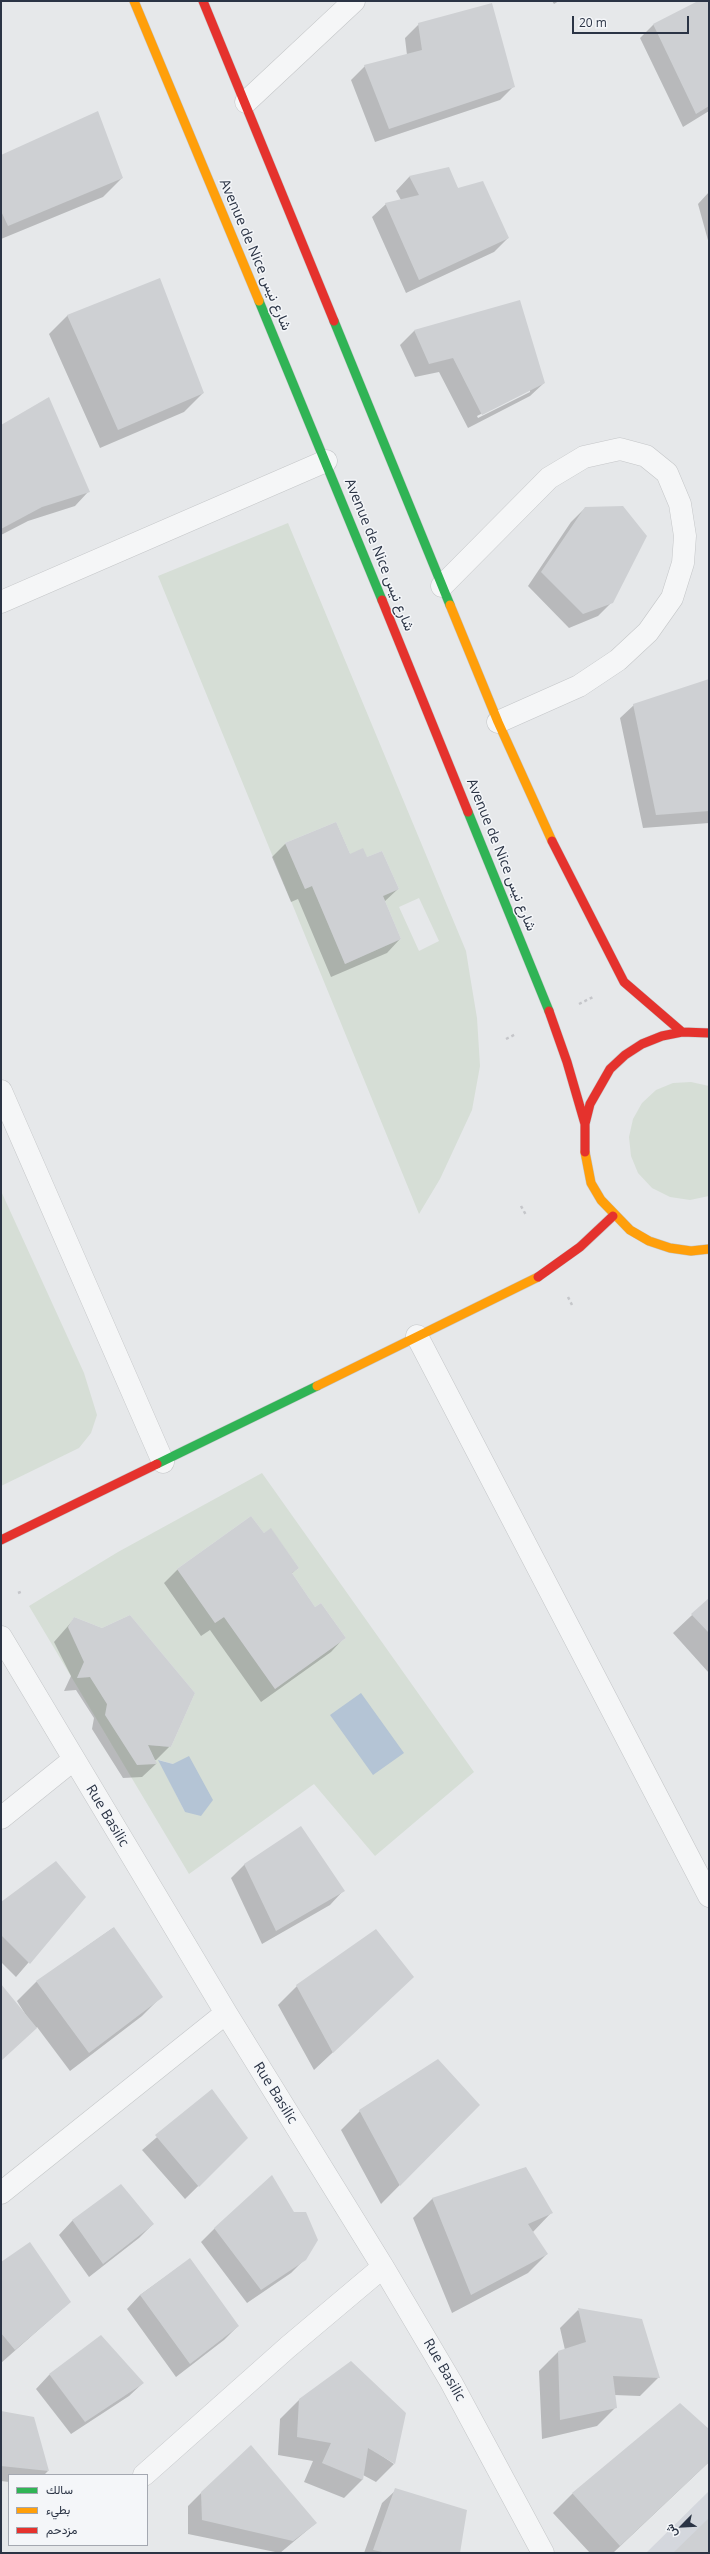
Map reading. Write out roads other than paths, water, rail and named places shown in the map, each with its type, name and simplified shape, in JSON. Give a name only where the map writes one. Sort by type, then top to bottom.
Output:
[{"type":"street","name":"Avenue de Nice شارع نيس","points":[[134,1],[326,461],[551,1017],[567,1062],[585,1124]]},
{"type":"street","points":[[203,1],[246,102],[498,722],[562,864],[624,982],[682,1032]]},
{"type":"street","points":[[246,102],[354,1]]},
{"type":"street","points":[[442,586],[549,478],[584,457],[620,449],[646,456],[667,473],[680,504],[685,536],[683,563],[672,598],[648,632],[618,660],[578,686],[498,722]]},
{"type":"street","points":[[1,602],[326,461]]},
{"type":"street","points":[[709,1033],[682,1032],[662,1036],[642,1044],[625,1055],[610,1069],[590,1104],[585,1124],[584,1144],[592,1183],[601,1200],[613,1216],[630,1230],[649,1241],[670,1248],[692,1251],[709,1256]]},
{"type":"street","points":[[1,1091],[163,1462]]},
{"type":"street","points":[[1,1540],[163,1462],[542,1274],[580,1247],[613,1216]]},
{"type":"street","points":[[692,1251],[709,1249]]},
{"type":"street","points":[[417,1336],[709,1896]]},
{"type":"street","name":"Rue Basilic","points":[[1,1637],[73,1760],[226,2013],[383,2267],[451,2382],[543,2553]]},
{"type":"street","points":[[1,1818],[73,1760]]},
{"type":"street","points":[[1,2194],[226,2013]]},
{"type":"street","points":[[145,2474],[288,2347],[383,2267]]},
{"type":"water","points":[[361,1693],[404,1753],[373,1775],[330,1715]]},
{"type":"water","points":[[189,1756],[213,1800],[201,1816],[185,1812],[158,1760],[173,1764]]}]
